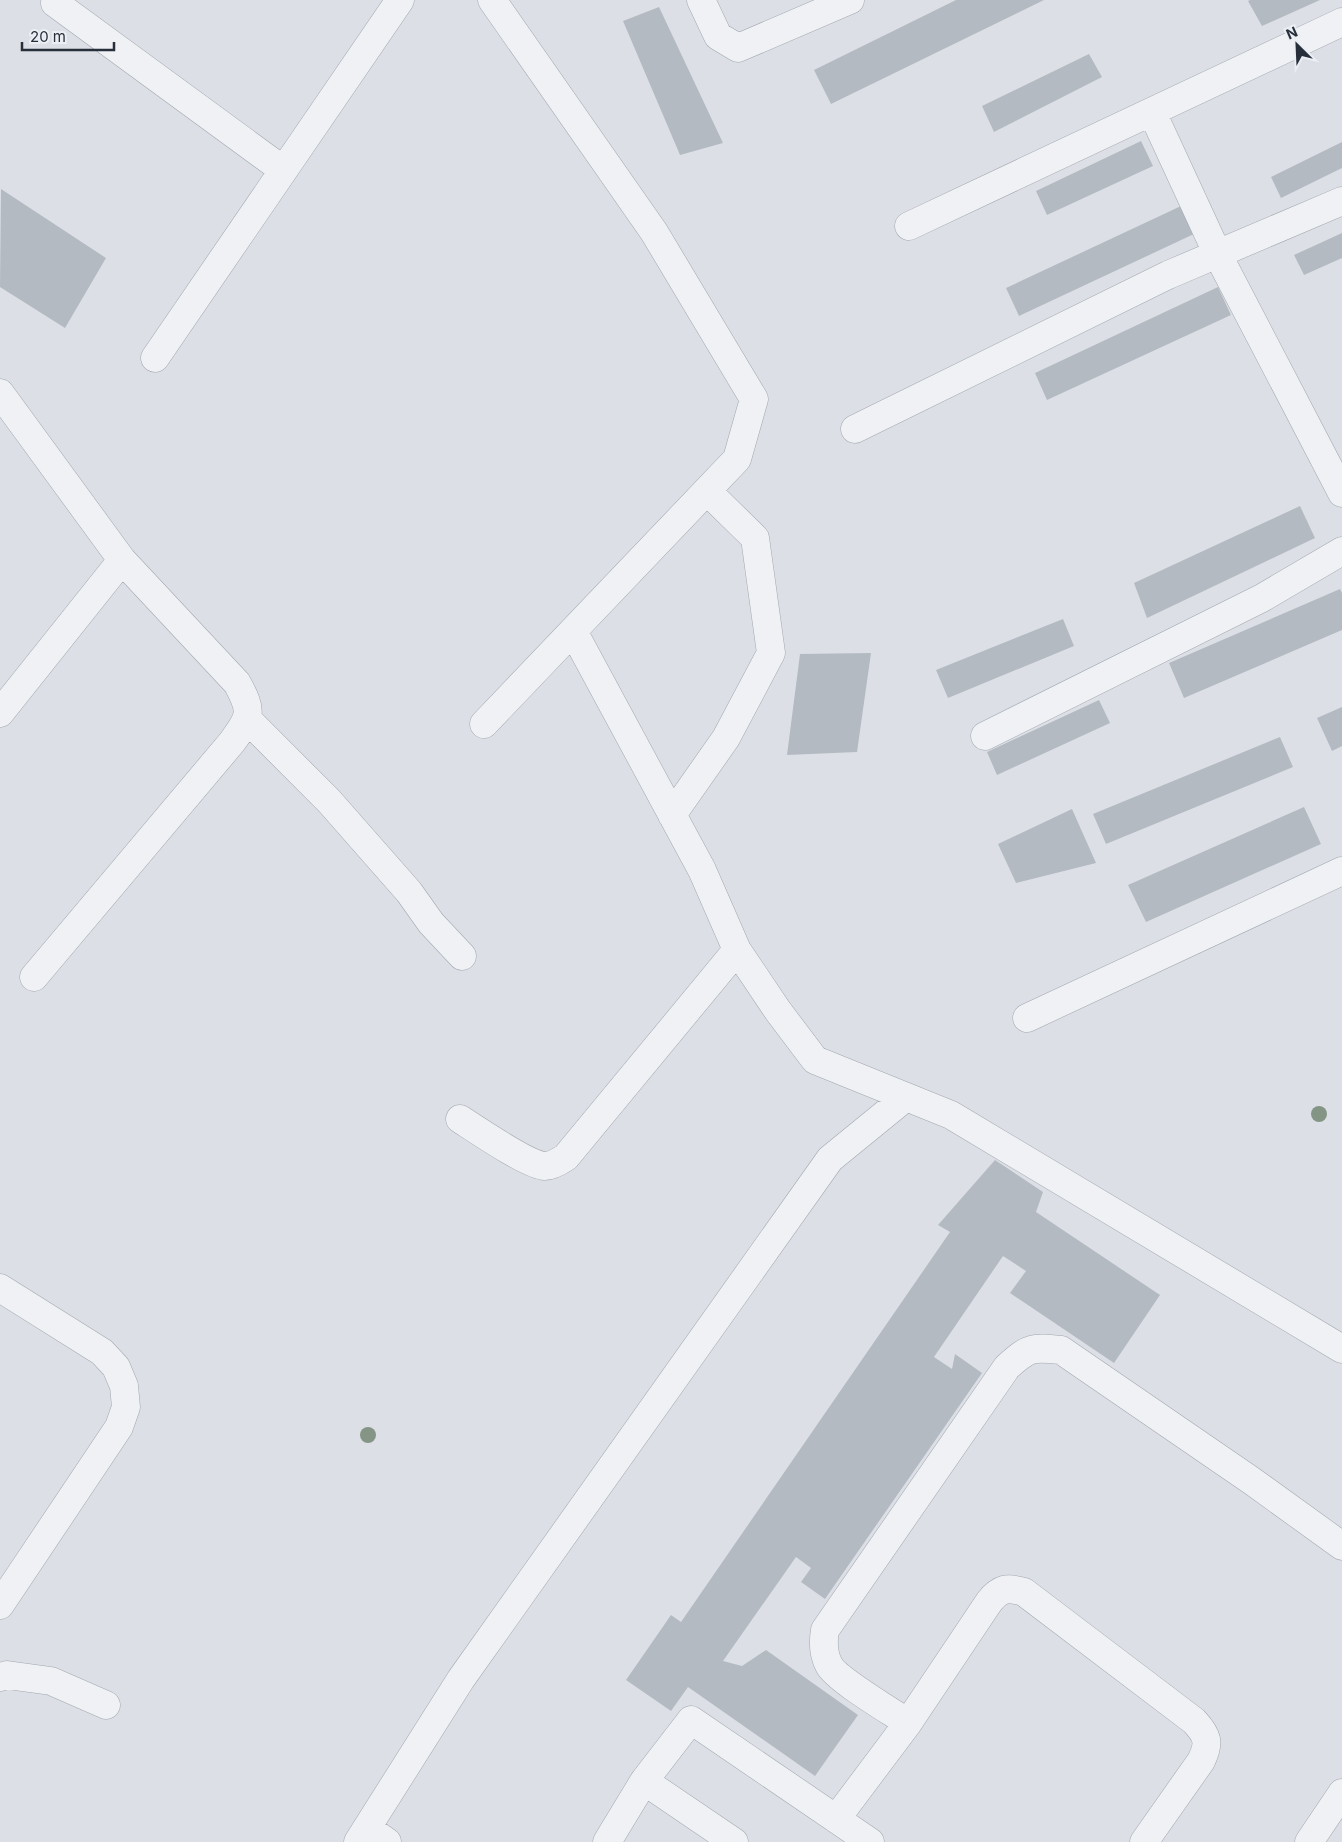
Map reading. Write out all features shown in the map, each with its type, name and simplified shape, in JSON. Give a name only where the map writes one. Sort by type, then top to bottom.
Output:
[{"type":"lane","points":[[155,358],[400,0]]},
{"type":"lane","points":[[484,724],[737,459],[754,399],[654,232],[492,0]]},
{"type":"lane","points":[[701,0],[718,36],[738,48],[850,0]]},
{"type":"lane","points":[[55,3],[283,170]]},
{"type":"lane","points":[[909,226],[1342,22]]},
{"type":"lane","points":[[1152,112],[1218,255],[1342,493]]},
{"type":"lane","points":[[856,429],[1168,275],[1342,201]]},
{"type":"lane","points":[[0,393],[122,560],[237,683],[246,700],[248,720],[330,801],[409,892],[431,923],[462,956]]},
{"type":"lane","points":[[672,815],[726,738],[771,653],[755,538],[707,491]]},
{"type":"lane","points":[[985,736],[1262,598],[1342,551]]},
{"type":"lane","points":[[0,713],[122,560]]},
{"type":"lane","points":[[573,631],[702,870],[737,950],[778,1011],[815,1060],[951,1115],[1342,1349]]},
{"type":"lane","points":[[34,977],[232,742],[248,720]]},
{"type":"lane","points":[[1027,1018],[1342,871]]},
{"type":"lane","points":[[460,1119],[528,1161],[546,1166],[566,1157],[737,950]]},
{"type":"lane","points":[[371,1837],[461,1679],[830,1158],[906,1097]]},
{"type":"lane","points":[[0,1288],[102,1352],[116,1367],[124,1386],[126,1407],[119,1427],[0,1605]]},
{"type":"lane","points":[[908,1724],[834,1673],[826,1658],[823,1643],[825,1630],[1007,1366],[1021,1354],[1037,1348],[1061,1350],[1252,1481],[1342,1546]]},
{"type":"lane","points":[[836,1819],[908,1724],[994,1595],[1002,1590],[1013,1589],[1024,1592],[1194,1721],[1206,1737],[1207,1749],[1201,1761],[1144,1842]]},
{"type":"lane","points":[[0,1677],[7,1675],[51,1681],[106,1705]]},
{"type":"lane","points":[[607,1842],[644,1781],[691,1720],[870,1842]]},
{"type":"lane","points":[[644,1781],[734,1842]]},
{"type":"lane","points":[[1309,1842],[1342,1793]]},
{"type":"building","points":[[956,0],[1044,0],[831,104],[814,70]]},
{"type":"building","points":[[1320,0],[1262,26],[1248,1]]},
{"type":"building","points":[[659,7],[723,143],[680,155],[623,21]]},
{"type":"building","points":[[1089,54],[1102,77],[994,132],[982,106]]},
{"type":"building","points":[[1141,141],[1153,166],[1047,215],[1036,191]]},
{"type":"building","points":[[1342,142],[1342,168],[1281,198],[1271,177]]},
{"type":"building","points":[[1,189],[106,258],[65,328],[0,287]]},
{"type":"building","points":[[1181,206],[1194,234],[1019,316],[1006,288]]},
{"type":"building","points":[[1342,233],[1342,258],[1304,275],[1294,255]]},
{"type":"building","points":[[1218,287],[1231,315],[1047,400],[1035,373]]},
{"type":"building","points":[[1300,506],[1315,538],[1147,618],[1134,583]]},
{"type":"building","points":[[1340,589],[1342,593],[1342,630],[1184,698],[1169,663]]},
{"type":"building","points":[[1063,619],[1074,646],[948,698],[936,670]]},
{"type":"building","points":[[871,653],[857,752],[787,755],[800,654]]},
{"type":"building","points":[[1099,700],[1110,723],[997,775],[987,752]]},
{"type":"building","points":[[1342,707],[1342,746],[1332,751],[1317,718]]},
{"type":"building","points":[[1280,737],[1293,767],[1106,844],[1093,814]]},
{"type":"building","points":[[1304,807],[1321,844],[1146,922],[1128,885]]},
{"type":"building","points":[[1072,809],[1096,863],[1016,883],[998,844]]},
{"type":"building","points":[[995,1160],[1043,1192],[1036,1212],[1160,1295],[1114,1363],[1010,1293],[1026,1271],[1003,1256],[934,1357],[952,1369],[955,1354],[982,1373],[825,1599],[801,1582],[811,1568],[796,1557],[723,1661],[742,1666],[766,1650],[858,1715],[815,1776],[688,1687],[671,1711],[626,1680],[671,1615],[681,1622],[950,1232],[938,1225]]}]
